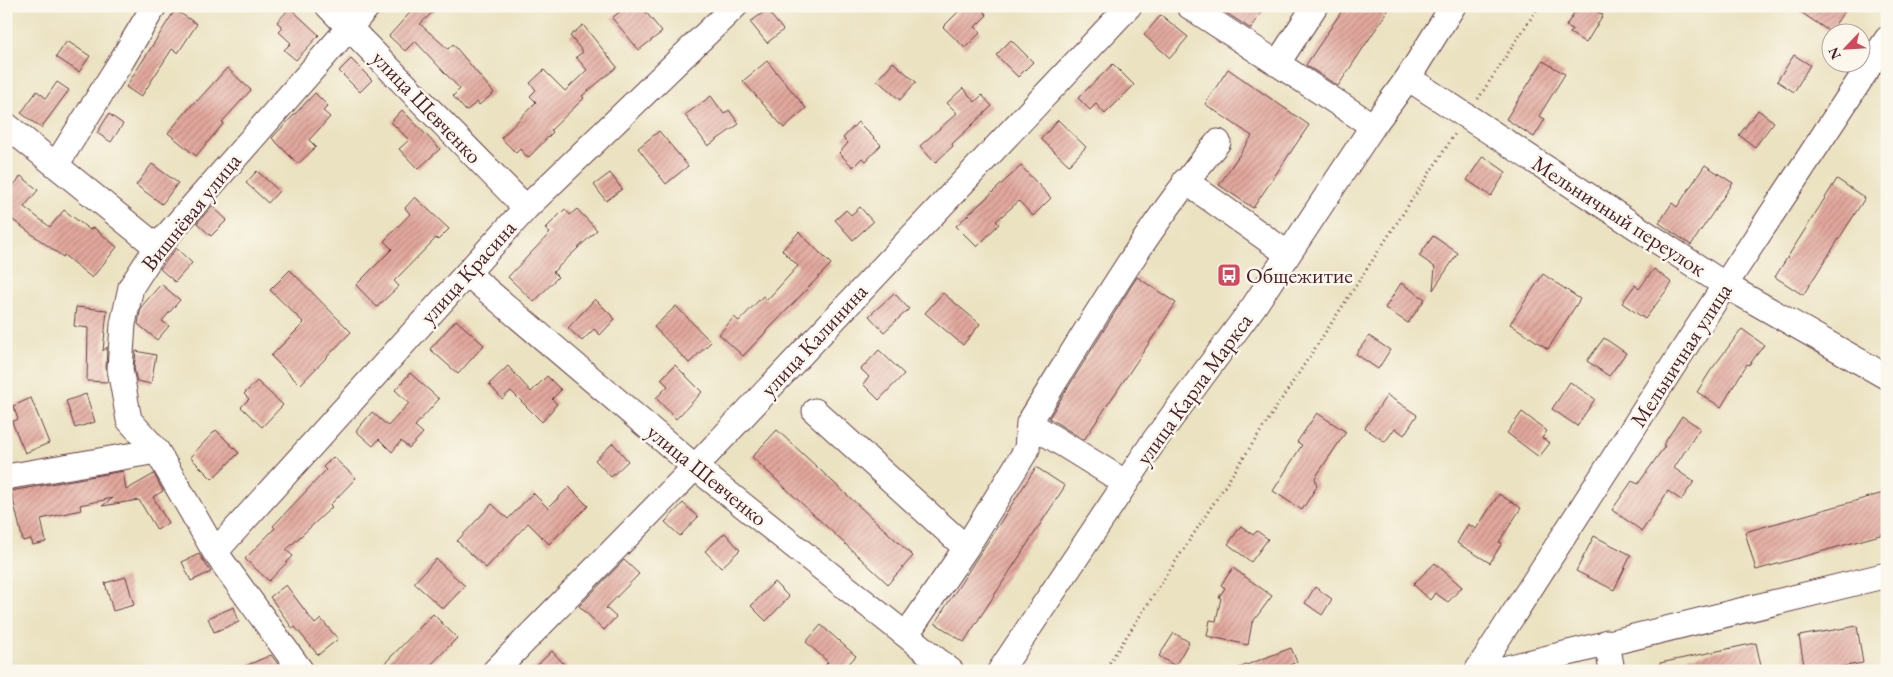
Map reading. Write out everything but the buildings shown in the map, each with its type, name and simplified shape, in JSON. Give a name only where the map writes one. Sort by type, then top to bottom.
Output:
[{"type":"street","points":[[56,164],[154,6]]},
{"type":"street","name":"улица Шевченко","points":[[328,6],[526,208]]},
{"type":"street","name":"Вишнёвая улица","points":[[301,671],[215,552],[157,451],[129,420],[120,370],[123,324],[131,287],[157,246],[368,6]]},
{"type":"street","name":"улица Красина","points":[[215,552],[526,208],[735,6]]},
{"type":"street","name":"улица Калинина","points":[[496,671],[694,467],[1130,6]]},
{"type":"street","points":[[1189,6],[1373,126]]},
{"type":"street","points":[[1277,64],[1315,6]]},
{"type":"street","name":"улица Карла Маркса","points":[[1000,671],[1154,441],[1254,306],[1373,126],[1408,78],[1453,6]]},
{"type":"street","name":"Мельничная улица","points":[[1477,671],[1887,40]]},
{"type":"street","name":"Мельничный переулок","points":[[1408,78],[1726,286],[1887,377]]},
{"type":"street","points":[[6,125],[157,246]]},
{"type":"street","points":[[906,635],[966,548],[1027,449],[1029,423],[1122,275],[1185,182],[1218,142]]},
{"type":"street","points":[[1185,182],[1288,254]]},
{"type":"street","name":"улица Шевченко","points":[[468,274],[694,467],[951,671]]},
{"type":"street","points":[[815,411],[966,548]]},
{"type":"street","points":[[1029,423],[1126,483]]},
{"type":"street","points":[[6,477],[157,451]]},
{"type":"street","points":[[1495,671],[1607,642],[1887,575]]},
{"type":"street","points":[[1607,642],[1612,671]]},
{"type":"path","points":[[1104,671],[1539,6]]},
{"type":"place","name":"Общежитие","points":[[1229,275]]}]
